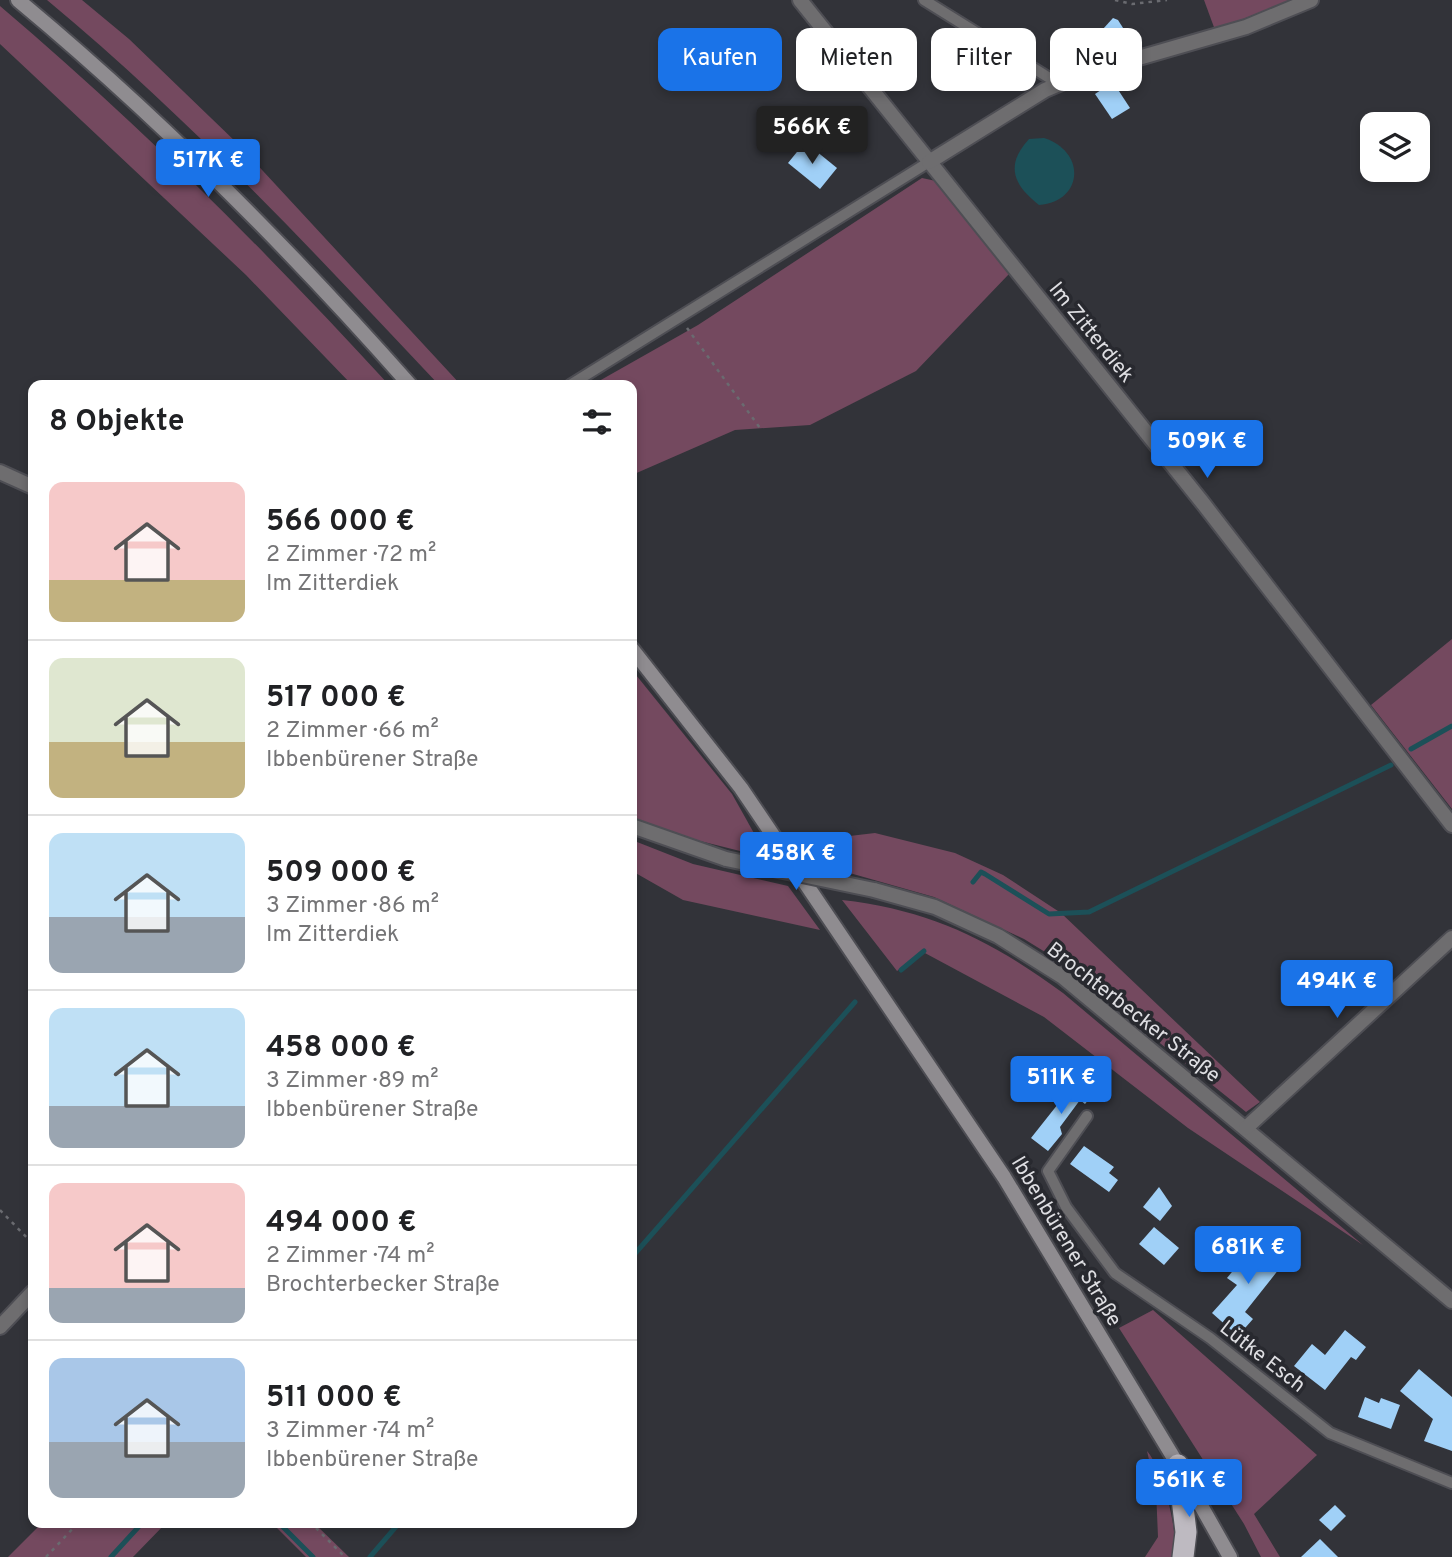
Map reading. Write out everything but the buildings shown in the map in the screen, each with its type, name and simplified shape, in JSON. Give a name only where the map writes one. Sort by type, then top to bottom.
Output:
[{"type":"highway","points":[[1178,1465],[1186,1532],[1183,1557]]},
{"type":"main road","points":[[18,0],[110,76],[338,303],[406,380]]},
{"type":"main road","name":"Ibbenbürener Straße","points":[[637,655],[741,788],[1004,1177],[1178,1465],[1230,1557]]},
{"type":"street","name":"Im Zitterdiek","points":[[800,0],[1202,502],[1452,825]]},
{"type":"street","points":[[1142,57],[1246,27],[1311,0]]},
{"type":"street","points":[[929,162],[1050,89]]},
{"type":"street","points":[[0,472],[28,485]]},
{"type":"street","name":"Brochterbecker Straße","points":[[637,828],[726,859],[873,890],[935,907],[986,930],[1063,977],[1452,1301]]},
{"type":"street","points":[[1247,1128],[1452,938]]},
{"type":"street","points":[[0,1327],[28,1297]]},
{"type":"lane","points":[[924,0],[1050,78]]},
{"type":"lane","points":[[578,380],[929,162]]},
{"type":"lane","name":"Lütke Esch","points":[[1087,1116],[1048,1171],[1066,1208],[1115,1273],[1210,1338],[1330,1433],[1452,1483]]},
{"type":"path","points":[[1115,0],[1132,4],[1167,0]]},
{"type":"path","points":[[678,317],[760,428]]},
{"type":"path","points":[[0,1210],[28,1239]]},
{"type":"path","points":[[46,1557],[73,1528]]},
{"type":"path","points":[[316,1528],[345,1557]]},
{"type":"shaded area","points":[[47,0],[82,0],[129,39],[238,144],[456,380],[434,380],[249,186],[99,45]]},
{"type":"shaded area","points":[[1204,0],[1292,0],[1215,30]]},
{"type":"shaded area","points":[[0,6],[152,142],[296,286],[384,380],[347,380],[246,275],[0,44]]},
{"type":"shaded area","points":[[922,178],[936,181],[1009,274],[916,371],[810,425],[735,430],[637,473],[637,380],[601,380],[698,325]]},
{"type":"shaded area","points":[[1452,639],[1452,809],[1371,705]]},
{"type":"shaded area","points":[[637,676],[732,794],[768,858],[672,834],[637,819]]},
{"type":"shaded area","points":[[875,833],[955,853],[1003,875],[1061,913],[1260,1102],[1246,1112],[1050,955],[1024,939],[934,897],[825,866],[813,851],[841,837]]},
{"type":"shaded area","points":[[637,842],[693,864],[788,886],[820,930],[683,900],[637,874]]},
{"type":"shaded area","points":[[842,900],[904,911],[932,920],[985,943],[1037,974],[1363,1245],[1188,1128],[1044,1017],[923,952],[897,971]]},
{"type":"shaded area","points":[[1153,1310],[1317,1455],[1254,1514],[1280,1557],[1261,1557],[1244,1524],[1119,1328]]},
{"type":"shaded area","points":[[1147,1451],[1158,1471],[1168,1502],[1174,1534],[1172,1557],[1145,1557],[1158,1537],[1156,1490]]},
{"type":"shaded area","points":[[37,1528],[161,1528],[133,1557],[8,1557]]},
{"type":"shaded area","points":[[277,1528],[319,1528],[349,1557],[306,1557]]},
{"type":"water","points":[[1044,138],[1068,154],[1074,176],[1064,195],[1054,202],[1039,205],[1018,182],[1015,166],[1021,148],[1029,139]]},
{"type":"waterway","points":[[1411,749],[1452,726]]},
{"type":"waterway","points":[[973,882],[981,872],[1049,914],[1089,912],[1391,765]]},
{"type":"waterway","points":[[901,970],[924,951]]},
{"type":"waterway","points":[[637,1251],[855,1002]]},
{"type":"waterway","points":[[111,1557],[138,1528]]},
{"type":"waterway","points":[[284,1528],[313,1557]]},
{"type":"waterway","points":[[370,1557],[395,1528]]}]
